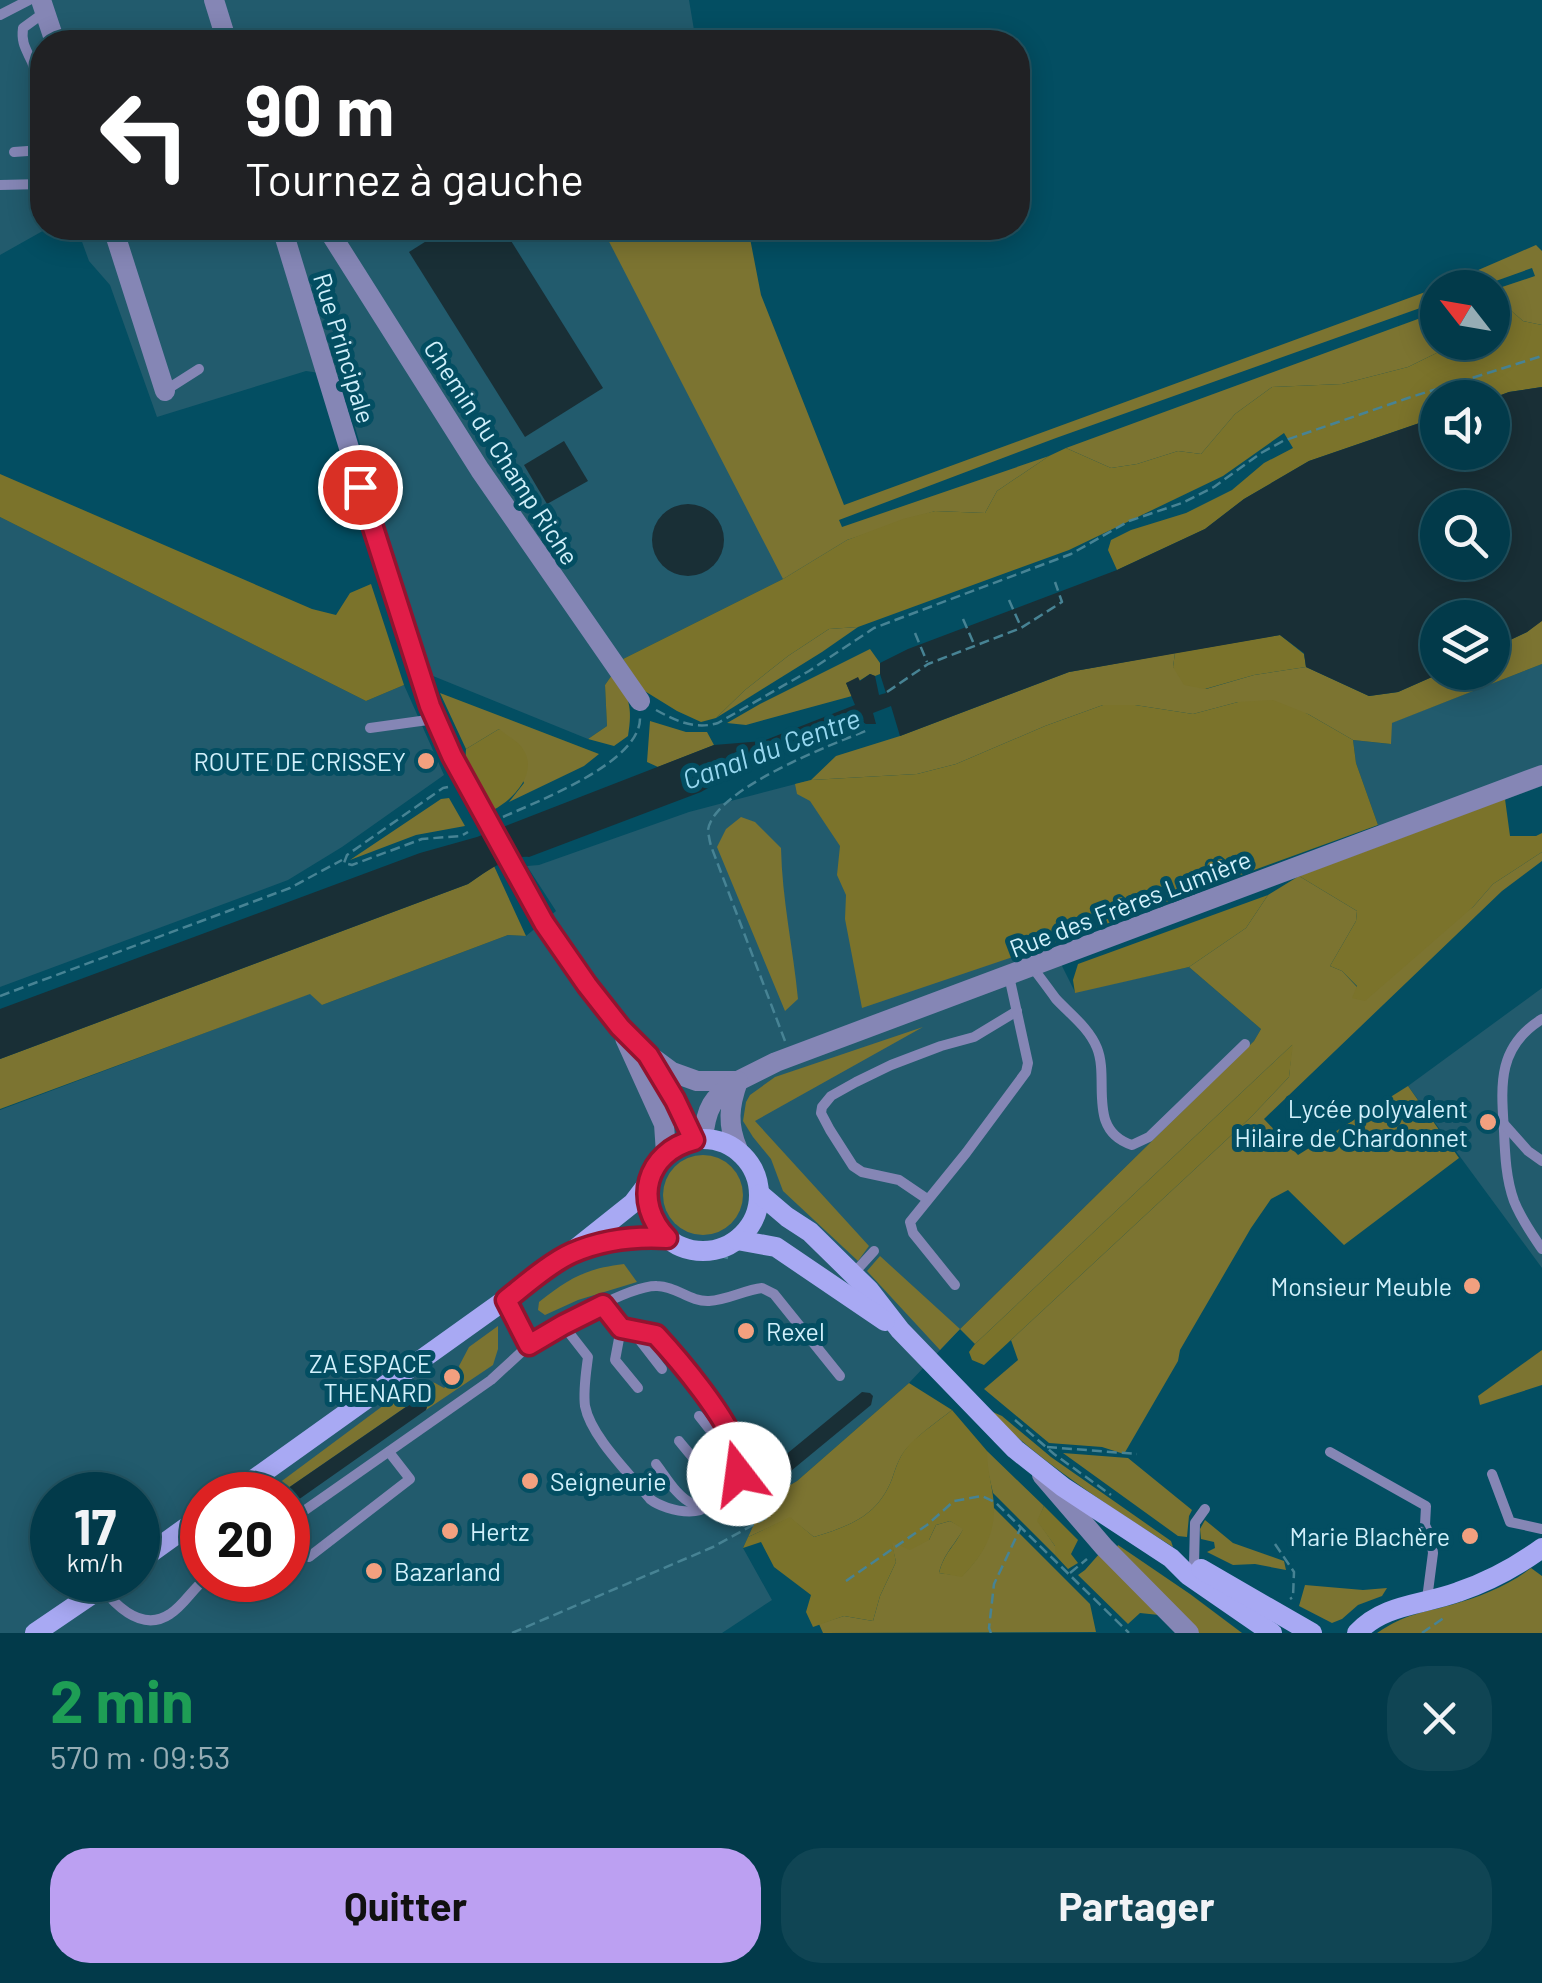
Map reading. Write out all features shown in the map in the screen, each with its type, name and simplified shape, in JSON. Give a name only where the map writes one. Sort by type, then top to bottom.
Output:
[{"type":"main road","points":[[738,1248],[754,1220],[760,1194],[754,1170],[738,1150],[716,1140],[684,1142],[666,1153],[652,1171],[647,1192],[650,1212],[667,1238],[704,1252],[727,1246],[738,1248],[776,1246],[900,1330]]},
{"type":"main road","points":[[264,1472],[569,1254],[633,1202],[649,1182]]},
{"type":"main road","points":[[760,1194],[810,1232],[854,1274],[900,1330],[1034,1466],[1171,1558],[1188,1575],[1272,1633]]},
{"type":"main road","points":[[569,1254],[613,1240],[667,1238]]},
{"type":"main road","points":[[1357,1633],[1386,1612],[1454,1594],[1505,1573],[1542,1548]]},
{"type":"main road","points":[[1171,1558],[1194,1565],[1312,1633]]},
{"type":"main road","points":[[35,1633],[81,1602]]},
{"type":"street","points":[[214,0],[223,30]]},
{"type":"street","points":[[38,4],[50,30]]},
{"type":"street","points":[[117,240],[164,391]]},
{"type":"street","name":"Rue Principale","points":[[286,240],[436,719],[452,756],[557,944],[620,1027]]},
{"type":"street","name":"Chemin du Champ Riche","points":[[335,240],[480,470],[640,701]]},
{"type":"street","name":"Rue des Frères Lumière","points":[[698,1139],[705,1117],[721,1091],[763,1067],[1542,775]]},
{"type":"street","points":[[620,1027],[648,1055],[698,1139]]},
{"type":"street","points":[[620,1027],[664,1124],[666,1153]]},
{"type":"street","name":"Rue des Frères Lumière","points":[[648,1055],[672,1072],[697,1080],[738,1080]]},
{"type":"street","points":[[738,1080],[729,1113],[738,1150]]},
{"type":"street","points":[[1034,1466],[1073,1514],[1189,1633]]},
{"type":"lane","points":[[0,14],[14,3],[38,4],[21,36],[30,59]]},
{"type":"lane","points":[[14,152],[30,151]]},
{"type":"lane","points":[[0,185],[30,184]]},
{"type":"lane","points":[[164,391],[199,369]]},
{"type":"lane","points":[[370,728],[436,719]]},
{"type":"lane","points":[[1032,967],[1098,1049],[1101,1107],[1110,1127],[1123,1142],[1132,1145],[1149,1137],[1246,1044]]},
{"type":"lane","points":[[956,1285],[910,1228],[912,1217],[1026,1072],[1028,1063],[1009,976]]},
{"type":"lane","points":[[926,1199],[898,1180],[857,1170],[830,1130],[822,1107],[831,1096],[873,1073],[974,1037],[1017,1011]]},
{"type":"lane","points":[[1542,1020],[1518,1040],[1508,1058],[1502,1087],[1506,1166],[1515,1204],[1542,1249]]},
{"type":"lane","points":[[1503,1123],[1542,1161]]},
{"type":"lane","points":[[854,1274],[874,1251]]},
{"type":"lane","points":[[310,1509],[492,1380],[529,1345],[642,1288],[674,1289],[699,1300],[728,1298],[755,1288],[769,1290],[840,1376]]},
{"type":"lane","points":[[506,1300],[529,1345]]},
{"type":"lane","points":[[603,1305],[662,1370]]},
{"type":"lane","points":[[563,1325],[588,1356],[584,1402],[598,1434],[658,1506],[695,1512],[727,1494],[734,1485],[739,1474],[734,1444],[714,1408],[656,1335],[626,1329]]},
{"type":"lane","points":[[626,1329],[615,1360],[638,1388]]},
{"type":"lane","points":[[699,1416],[739,1474]]},
{"type":"lane","points":[[679,1442],[710,1485],[711,1497],[706,1506]]},
{"type":"lane","points":[[310,1556],[410,1480],[389,1452]]},
{"type":"lane","points":[[1330,1452],[1426,1506],[1433,1553],[1427,1600]]},
{"type":"lane","points":[[656,1464],[684,1498],[694,1505],[706,1506]]},
{"type":"lane","points":[[1492,1474],[1510,1522],[1542,1528]]},
{"type":"lane","points":[[1194,1565],[1195,1523],[1205,1509]]},
{"type":"lane","points":[[114,1602],[133,1617],[156,1621],[168,1616],[182,1602]]},
{"type":"lane","points":[[140,1633],[144,1620]]},
{"type":"path","points":[[640,701],[692,725],[706,727],[718,723],[874,628],[1071,554],[1128,521],[1214,488],[1283,441],[1542,356]]},
{"type":"path","points":[[887,692],[928,664],[1021,628],[1062,602],[1055,582]]},
{"type":"path","points":[[1010,600],[1021,628]]},
{"type":"path","points":[[963,619],[975,645]]},
{"type":"path","points":[[915,633],[928,664]]},
{"type":"path","points":[[791,1056],[708,831],[720,809],[765,776],[868,730]]},
{"type":"path","points":[[0,996],[290,888],[344,858]]},
{"type":"path","points":[[704,1252],[728,1258],[738,1248]]},
{"type":"path","points":[[1005,1412],[1110,1494]]},
{"type":"path","points":[[1046,1446],[1138,1454]]},
{"type":"path","points":[[846,1582],[954,1500],[982,1496],[995,1502],[1129,1633]]},
{"type":"path","points":[[512,1633],[712,1548],[770,1515]]},
{"type":"path","points":[[991,1633],[994,1584],[1021,1527]]},
{"type":"path","points":[[1275,1544],[1294,1572],[1292,1597],[1284,1602]]},
{"type":"path","points":[[1068,1574],[1095,1551]]},
{"type":"shaded area","points":[[0,0],[689,0],[694,30],[30,30],[30,238],[0,255]]},
{"type":"shaded area","points":[[81,240],[731,240],[790,419],[847,540],[783,579],[623,659],[605,685],[607,726],[588,739],[433,676],[395,564],[340,376],[306,371],[157,417],[110,285],[89,261]]},
{"type":"shaded area","points":[[608,240],[750,240],[761,295],[844,505],[1420,294],[1420,308],[839,520],[842,527],[1049,456],[997,491],[985,513],[935,511],[847,540],[783,579]]},
{"type":"shaded area","points":[[1536,245],[1542,251],[1542,325],[1523,321],[1510,310],[1510,284],[1535,276],[1532,268],[1510,276],[1510,270],[1478,270]]},
{"type":"shaded area","points":[[1510,310],[1523,321],[1542,325],[1542,387],[1510,392],[1510,380],[1420,380],[1420,423],[1309,461],[1244,499],[1205,529],[1117,570],[1108,550],[1111,540],[1186,513],[1232,490],[1264,463],[1293,448],[1284,433],[1223,476],[1069,550],[858,627],[829,629],[788,656],[716,718],[701,722],[643,690],[623,659],[783,579],[847,540],[935,511],[985,513],[997,491],[1066,448],[1111,468],[1178,451],[1201,454],[1235,414],[1272,387],[1342,384],[1422,360],[1510,360]]},
{"type":"shaded area","points":[[1420,318],[1422,360],[1342,384],[1272,387],[1235,414],[1201,454],[1178,451],[1111,468],[1066,448]]},
{"type":"shaded area","points":[[0,474],[312,609],[336,615],[350,593],[371,584],[404,685],[366,701],[0,517]]},
{"type":"shaded area","points":[[0,517],[366,701],[404,685],[444,775],[288,880],[0,987]]},
{"type":"shaded area","points":[[1542,620],[1542,664],[1510,677],[1510,640]]},
{"type":"shaded area","points":[[858,627],[716,718],[788,656],[829,629]]},
{"type":"shaded area","points":[[1280,635],[1304,654],[1306,667],[1254,675],[1205,689],[1184,685],[1173,667],[1175,653]]},
{"type":"shaded area","points":[[870,649],[880,663],[880,674],[846,683],[852,696],[746,725],[727,723],[760,704]]},
{"type":"shaded area","points":[[1175,653],[1173,667],[1206,689],[1254,675],[1306,667],[1369,696],[1398,692],[1420,682],[1420,690],[1476,690],[1392,723],[1391,744],[1353,740],[1308,714],[1238,702],[1193,714],[1135,705],[1103,705],[956,764],[917,774],[811,780],[836,756],[1069,672]]},
{"type":"shaded area","points":[[1542,664],[1542,786],[1388,843],[1356,763],[1353,740],[1390,744],[1391,723],[1475,690],[1510,690],[1510,677]]},
{"type":"shaded area","points":[[614,672],[626,696],[630,717],[628,736],[614,746],[588,739],[607,726],[605,685]]},
{"type":"shaded area","points":[[440,693],[599,754],[584,766],[509,802],[524,783],[499,729],[466,749]]},
{"type":"shaded area","points":[[1273,700],[1308,714],[1353,740],[1356,763],[1378,825],[862,1008],[845,919],[846,895],[837,875],[840,846],[810,801],[797,794],[795,784],[917,774],[956,764],[1103,705],[1135,705],[1193,714],[1238,702]]},
{"type":"shaded area","points":[[650,721],[686,732],[707,732],[714,745],[658,767],[647,762]]},
{"type":"shaded area","points":[[499,729],[519,744],[528,763],[523,782],[493,810],[465,766],[466,749]]},
{"type":"shaded area","points":[[811,780],[941,980],[1051,944],[1075,992],[1189,967],[1261,1029],[1254,1041],[909,1383],[797,1481],[765,1500],[743,1548],[772,1600],[722,1633],[0,1633],[0,1110],[311,993],[322,1005],[508,935],[526,936],[556,911],[527,866],[689,812]]},
{"type":"shaded area","points":[[449,798],[465,826],[416,835],[350,860],[441,799]]},
{"type":"shaded area","points":[[1505,799],[1510,836],[1542,833],[1542,852],[1493,884],[1473,907],[1365,1001],[1352,998],[1357,986],[1342,971],[1330,966],[1356,921],[1357,911],[1299,876]]},
{"type":"shaded area","points":[[741,817],[755,822],[781,848],[798,999],[785,1011],[717,847],[726,829]]},
{"type":"shaded area","points":[[1542,852],[1542,861],[1502,891],[1264,1119],[1298,1155],[1408,1086],[1459,1158],[1344,1245],[1288,1190],[1271,1199],[1180,1350],[1178,1361],[1124,1454],[1102,1447],[1049,1443],[984,1389],[1018,1360],[1011,1340],[1289,1077],[1292,1045],[975,1344],[960,1329],[1254,1041],[1261,1029],[1189,967],[1246,928],[1268,895],[1299,876],[1357,911],[1356,921],[1330,966],[1342,971],[1357,987],[1473,907],[1493,884]]},
{"type":"shaded area","points":[[494,866],[526,936],[508,935],[322,1005],[310,994],[0,1109],[0,1059],[468,884]]},
{"type":"shaded area","points":[[1268,895],[1246,928],[1189,967],[1075,993],[1073,980],[1078,964]]},
{"type":"shaded area","name":"Lycée polyvalent Hilaire de Chardonnet","points":[[1542,988],[1542,1268],[1408,1086]]},
{"type":"shaded area","points":[[923,1027],[755,1121],[869,1246],[858,1261],[783,1191],[771,1159],[743,1121],[746,1102],[775,1077]]},
{"type":"shaded area","points":[[1293,1044],[1289,1077],[1251,1117],[984,1365],[972,1360],[969,1352],[975,1344]]},
{"type":"shaded area","points":[[703,1155],[718,1158],[731,1167],[740,1180],[740,1210],[731,1223],[718,1232],[703,1235],[688,1232],[675,1223],[666,1210],[663,1195],[666,1180],[675,1167],[688,1158]]},
{"type":"shaded area","points":[[880,1256],[960,1329],[940,1350],[867,1271]]},
{"type":"shaded area","points":[[624,1264],[637,1282],[545,1315],[538,1310],[539,1302],[569,1281]]},
{"type":"shaded area","points":[[498,1326],[493,1365],[426,1410],[416,1400],[310,1473],[294,1472],[419,1379],[444,1388],[461,1375],[459,1366],[469,1347]]},
{"type":"shaded area","points":[[1542,1350],[1542,1385],[1480,1405],[1478,1396]]},
{"type":"shaded area","points":[[909,1383],[952,1410],[907,1449],[886,1492],[870,1511],[850,1524],[814,1537],[790,1518],[748,1537],[765,1500],[797,1481]]},
{"type":"shaded area","points":[[986,1409],[1002,1416],[1051,1457],[1171,1541],[1173,1547],[1053,1466]]},
{"type":"shaded area","points":[[952,1410],[987,1451],[994,1516],[989,1538],[978,1558],[962,1577],[939,1573],[963,1529],[950,1521],[936,1525],[929,1540],[910,1550],[892,1542],[896,1562],[873,1621],[844,1616],[813,1627],[806,1612],[811,1595],[774,1567],[761,1542],[743,1548],[748,1537],[790,1517],[814,1537],[861,1518],[886,1492],[907,1448]]},
{"type":"shaded area","points":[[987,1451],[1044,1506],[1038,1521],[1055,1546],[1055,1555],[993,1493]]},
{"type":"shaded area","points":[[1063,1453],[1128,1458],[1192,1510],[1187,1537],[1178,1536]]},
{"type":"shaded area","points":[[1044,1506],[1078,1540],[1071,1554],[1078,1563],[1068,1569],[1055,1555],[1055,1546],[1037,1521]]},
{"type":"shaded area","points":[[993,1507],[1090,1604],[1096,1632],[823,1633],[819,1624],[844,1616],[873,1621],[896,1562],[891,1541],[929,1540],[936,1525],[950,1521],[964,1528],[939,1573],[962,1576],[985,1545]]},
{"type":"shaded area","points":[[1205,1520],[1233,1543],[1284,1561],[1286,1570],[1255,1564],[1233,1565],[1207,1552],[1215,1548],[1214,1542],[1201,1539],[1200,1529]]},
{"type":"shaded area","points":[[1118,1545],[1242,1633],[1196,1633],[1116,1549]]},
{"type":"shaded area","points":[[1100,1553],[1159,1615],[1140,1613],[1128,1624],[1078,1575]]},
{"type":"shaded area","points":[[1531,1568],[1542,1576],[1542,1633],[1377,1633],[1405,1618],[1493,1590]]},
{"type":"shaded area","points":[[1305,1585],[1387,1588],[1382,1596],[1358,1605],[1332,1623],[1299,1606]]},
{"type":"water","points":[[428,240],[510,240],[603,388],[525,437],[409,252]]},
{"type":"water","name":"Canal du Centre","points":[[1542,387],[1542,621],[1510,640],[1510,600],[1420,600],[1420,682],[1398,692],[1369,696],[1306,667],[1304,653],[1280,635],[1069,672],[900,736],[891,706],[873,713],[876,724],[859,720],[768,754],[701,792],[529,857],[505,862],[468,884],[0,1059],[0,1009],[420,853],[477,837],[714,745],[763,741],[855,705],[846,683],[858,677],[860,681],[870,674],[875,676],[879,695],[886,693],[880,663],[1117,570],[1205,529],[1244,499],[1309,461],[1420,423],[1420,470],[1510,470],[1510,392]]},
{"type":"water","points":[[564,441],[588,481],[547,504],[524,465]]},
{"type":"water","points":[[688,504],[714,514],[724,540],[714,566],[688,576],[662,566],[652,540],[662,514]]},
{"type":"water","points":[[862,1392],[873,1396],[871,1405],[780,1480],[775,1478],[772,1466]]},
{"type":"water","points":[[416,1400],[427,1407],[310,1492],[310,1473]]},
{"type":"place","name":"ROUTE DE CRISSEY","points":[[426,761]]},
{"type":"place","name":"Lycée polyvalent Hilaire de Chardonnet","points":[[1488,1122]]},
{"type":"place","name":"Monsieur Meuble","points":[[1472,1286]]},
{"type":"place","name":"Rexel","points":[[746,1331]]},
{"type":"place","name":"ZA ESPACE THENARD","points":[[452,1377]]},
{"type":"place","name":"Seigneurie","points":[[530,1481]]},
{"type":"place","name":"Hertz","points":[[450,1531]]},
{"type":"place","name":"Marie Blachère","points":[[1470,1536]]},
{"type":"place","name":"Bazarland","points":[[374,1571]]},
{"type":"route","points":[[360,487],[430,706],[452,756],[557,944],[620,1027],[648,1055],[694,1140],[674,1147],[652,1171],[647,1192],[650,1212],[667,1238],[613,1240],[569,1254],[506,1300],[529,1345],[603,1305],[621,1328],[656,1335],[726,1426],[738,1455],[739,1474]]}]
